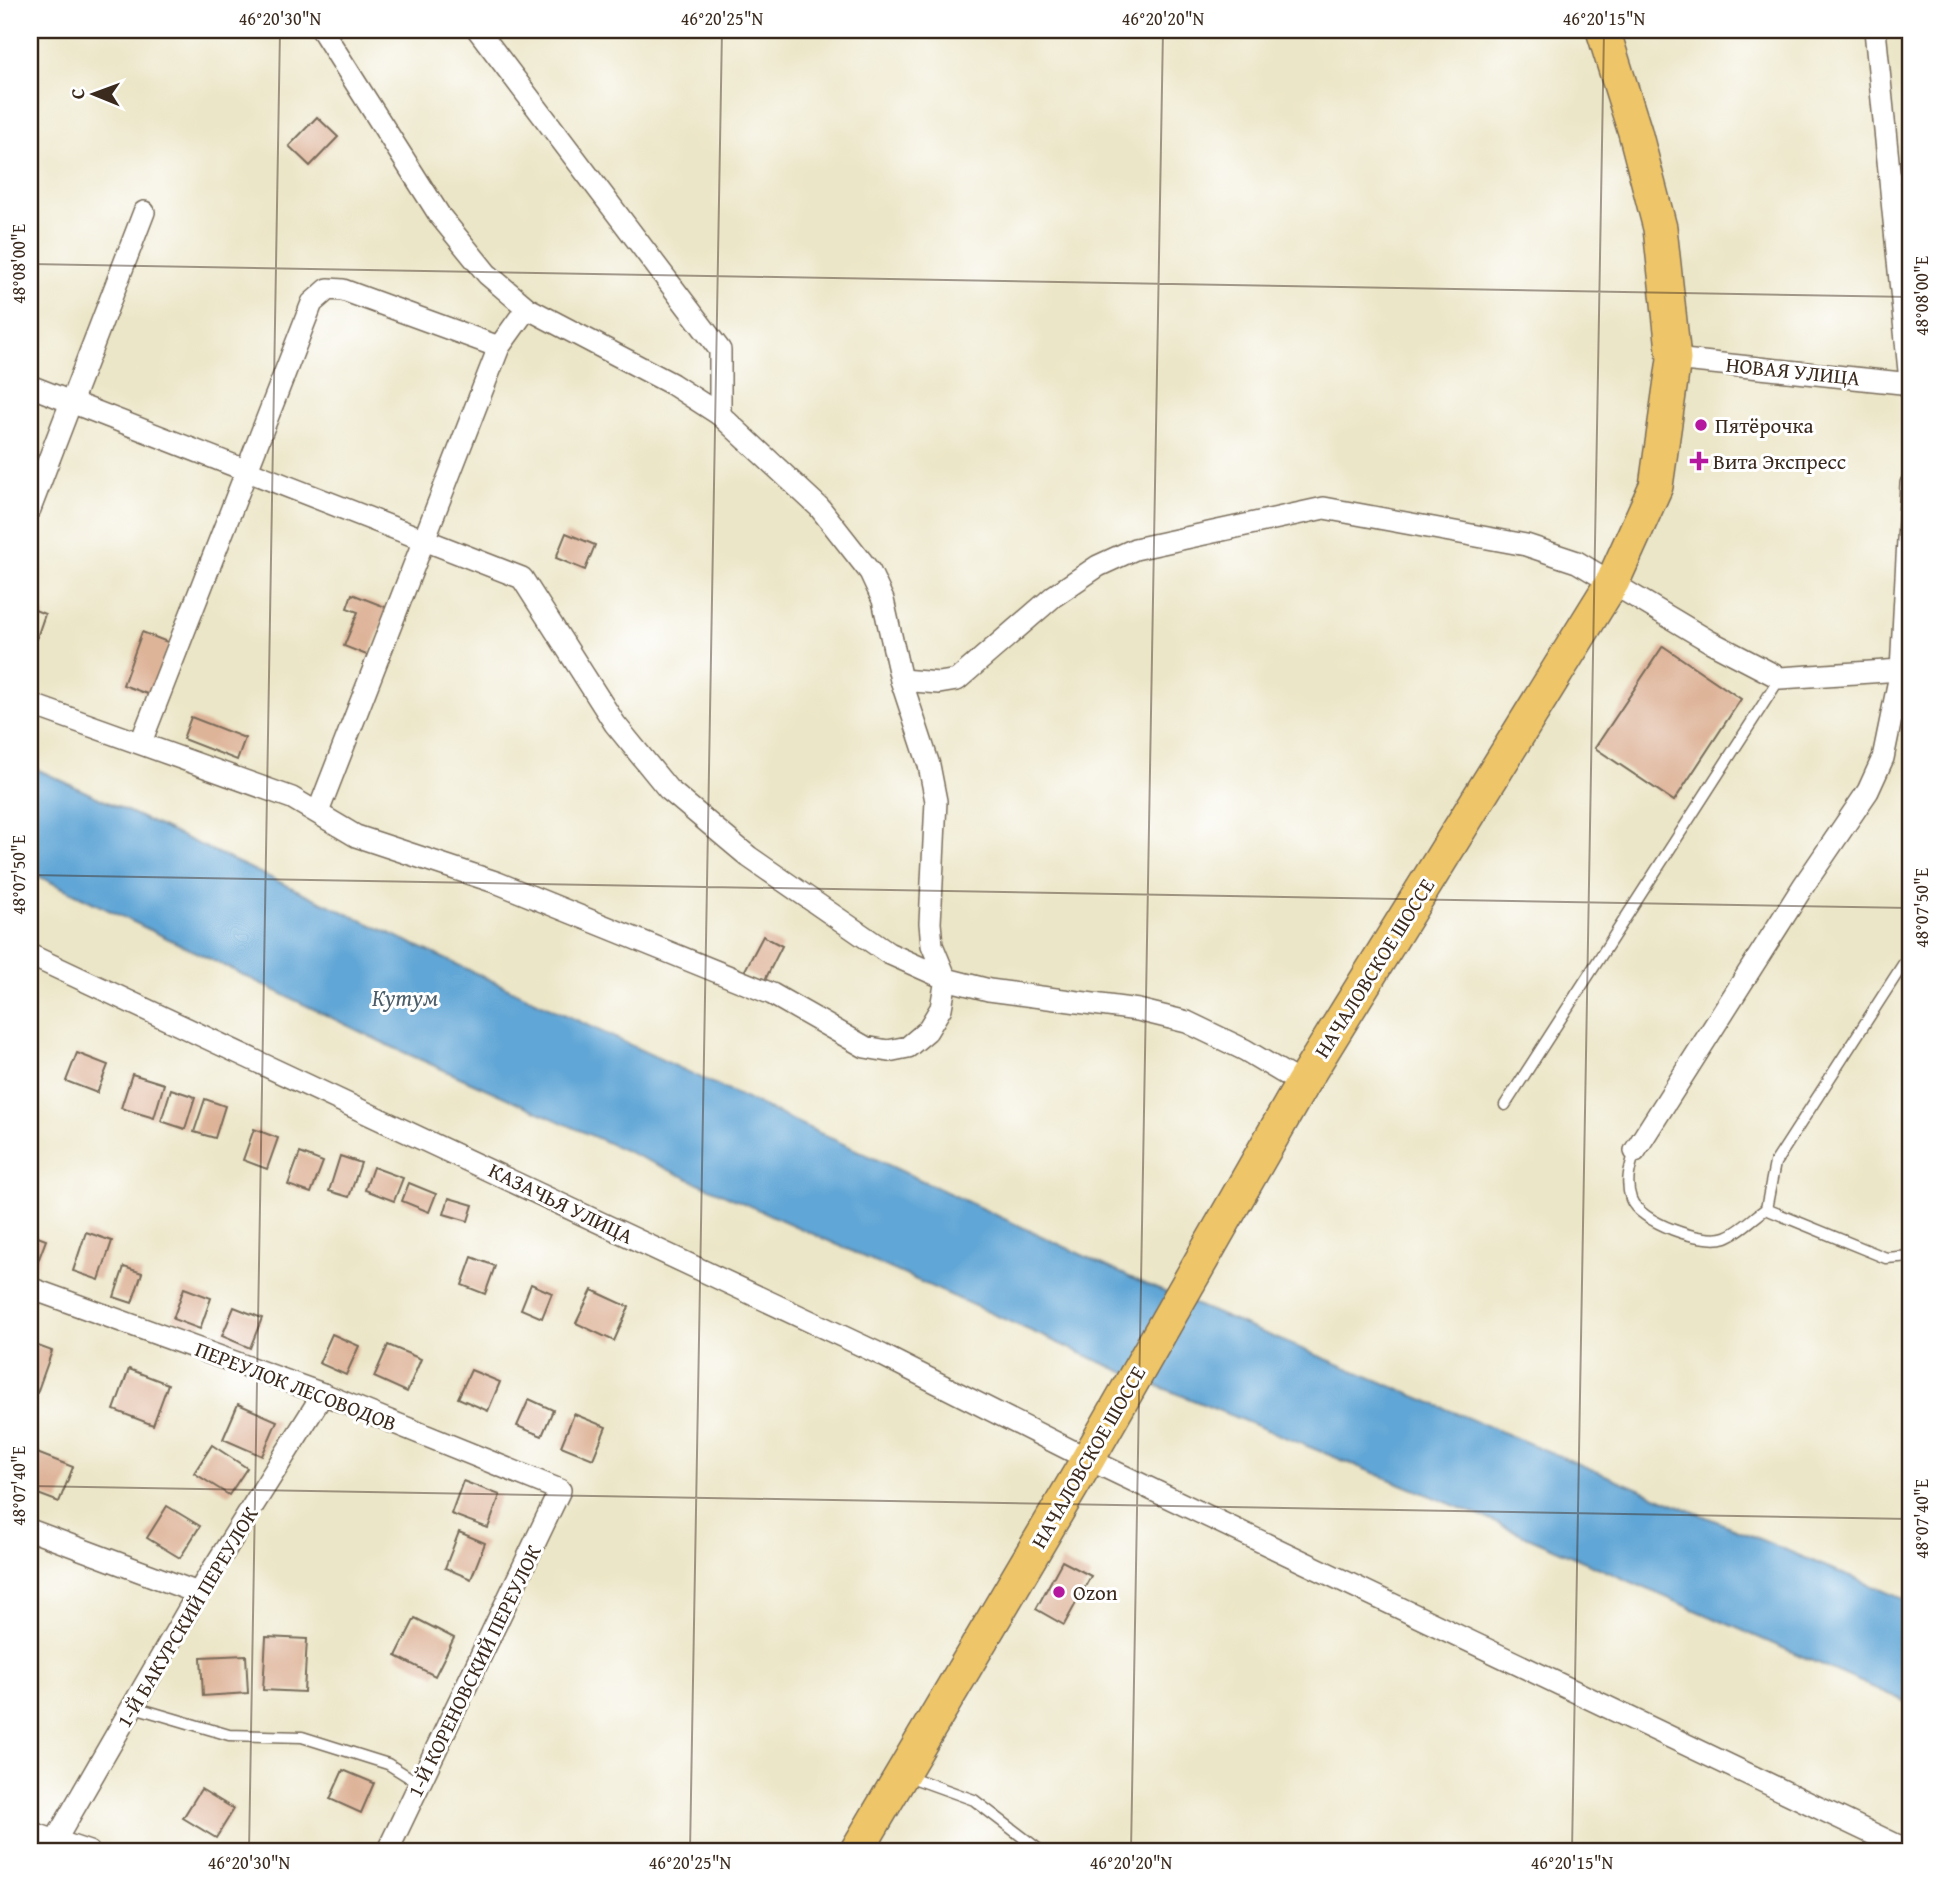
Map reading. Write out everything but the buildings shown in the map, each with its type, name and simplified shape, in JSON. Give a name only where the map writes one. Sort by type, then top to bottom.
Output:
[{"type":"main road","name":"НАЧАЛОВСКОЕ ШОССЕ","points":[[856,1852],[1088,1459],[1302,1084],[1613,581],[1656,486],[1674,359],[1660,228],[1635,132],[1614,33]]},
{"type":"street","points":[[30,704],[292,798],[356,836],[498,883],[772,995],[865,1047],[888,1051],[908,1047],[927,1031],[941,1008],[946,979],[932,945],[930,923],[936,801],[929,765],[901,680],[883,600],[870,572],[819,507],[720,415],[672,384],[527,308],[487,274],[440,216],[322,30]]},
{"type":"street","points":[[478,30],[720,350],[720,415]]},
{"type":"street","points":[[1875,30],[1911,391]]},
{"type":"street","points":[[30,509],[144,212]]},
{"type":"street","points":[[141,743],[312,303],[328,289],[344,290],[499,346]]},
{"type":"street","points":[[318,813],[499,346],[527,308]]},
{"type":"street","name":"НОВАЯ УЛИЦА","points":[[1674,359],[1911,384]]},
{"type":"street","points":[[30,386],[522,578],[615,724],[668,789],[749,856],[888,953],[946,979],[989,990],[1138,1010],[1187,1022],[1302,1084]]},
{"type":"street","points":[[1635,1152],[1804,885],[1868,791],[1883,758],[1906,670],[1911,484]]},
{"type":"street","points":[[901,680],[939,683],[957,680],[1054,596],[1098,566],[1135,549],[1324,508],[1525,545],[1577,562],[1613,581],[1709,641],[1780,678],[1906,670]]},
{"type":"street","name":"КАЗАЧЬЯ УЛИЦА","points":[[30,955],[882,1355],[1088,1459],[1911,1852]]},
{"type":"street","name":"ПЕРЕУЛОК ЛЕСОВОДОВ","points":[[30,1288],[323,1394],[561,1490]]},
{"type":"street","name":"1-Й БАКУРСКИЙ ПЕРЕУЛОК","points":[[51,1847],[198,1593],[323,1394]]},
{"type":"street","name":"1-Й КОРЕНОВСКИЙ ПЕРЕУЛОК","points":[[387,1852],[561,1490]]},
{"type":"street","points":[[30,1530],[198,1593]]},
{"type":"street","points":[[30,1832],[51,1847],[89,1852]]},
{"type":"lane","points":[[1505,1105],[1780,678]]},
{"type":"lane","points":[[1635,1152],[1627,1178],[1631,1201],[1654,1223],[1691,1235],[1725,1237],[1766,1209],[1775,1163],[1911,952]]},
{"type":"lane","points":[[1766,1209],[1886,1258],[1911,1256]]},
{"type":"lane","points":[[134,1707],[229,1735],[302,1737],[388,1764],[420,1784]]},
{"type":"lane","points":[[902,1774],[974,1800],[1042,1852]]},
{"type":"water","name":"Кутум","points":[[30,766],[1138,1281],[1911,1602],[1911,1704],[1478,1515],[1121,1371],[390,1046],[30,872]]},
{"type":"place","name":"Пятёрочка","points":[[1701,425]]},
{"type":"place","name":"Вита Экспресс","points":[[1699,461]]},
{"type":"place","name":"Ozon","points":[[1059,1592]]}]
